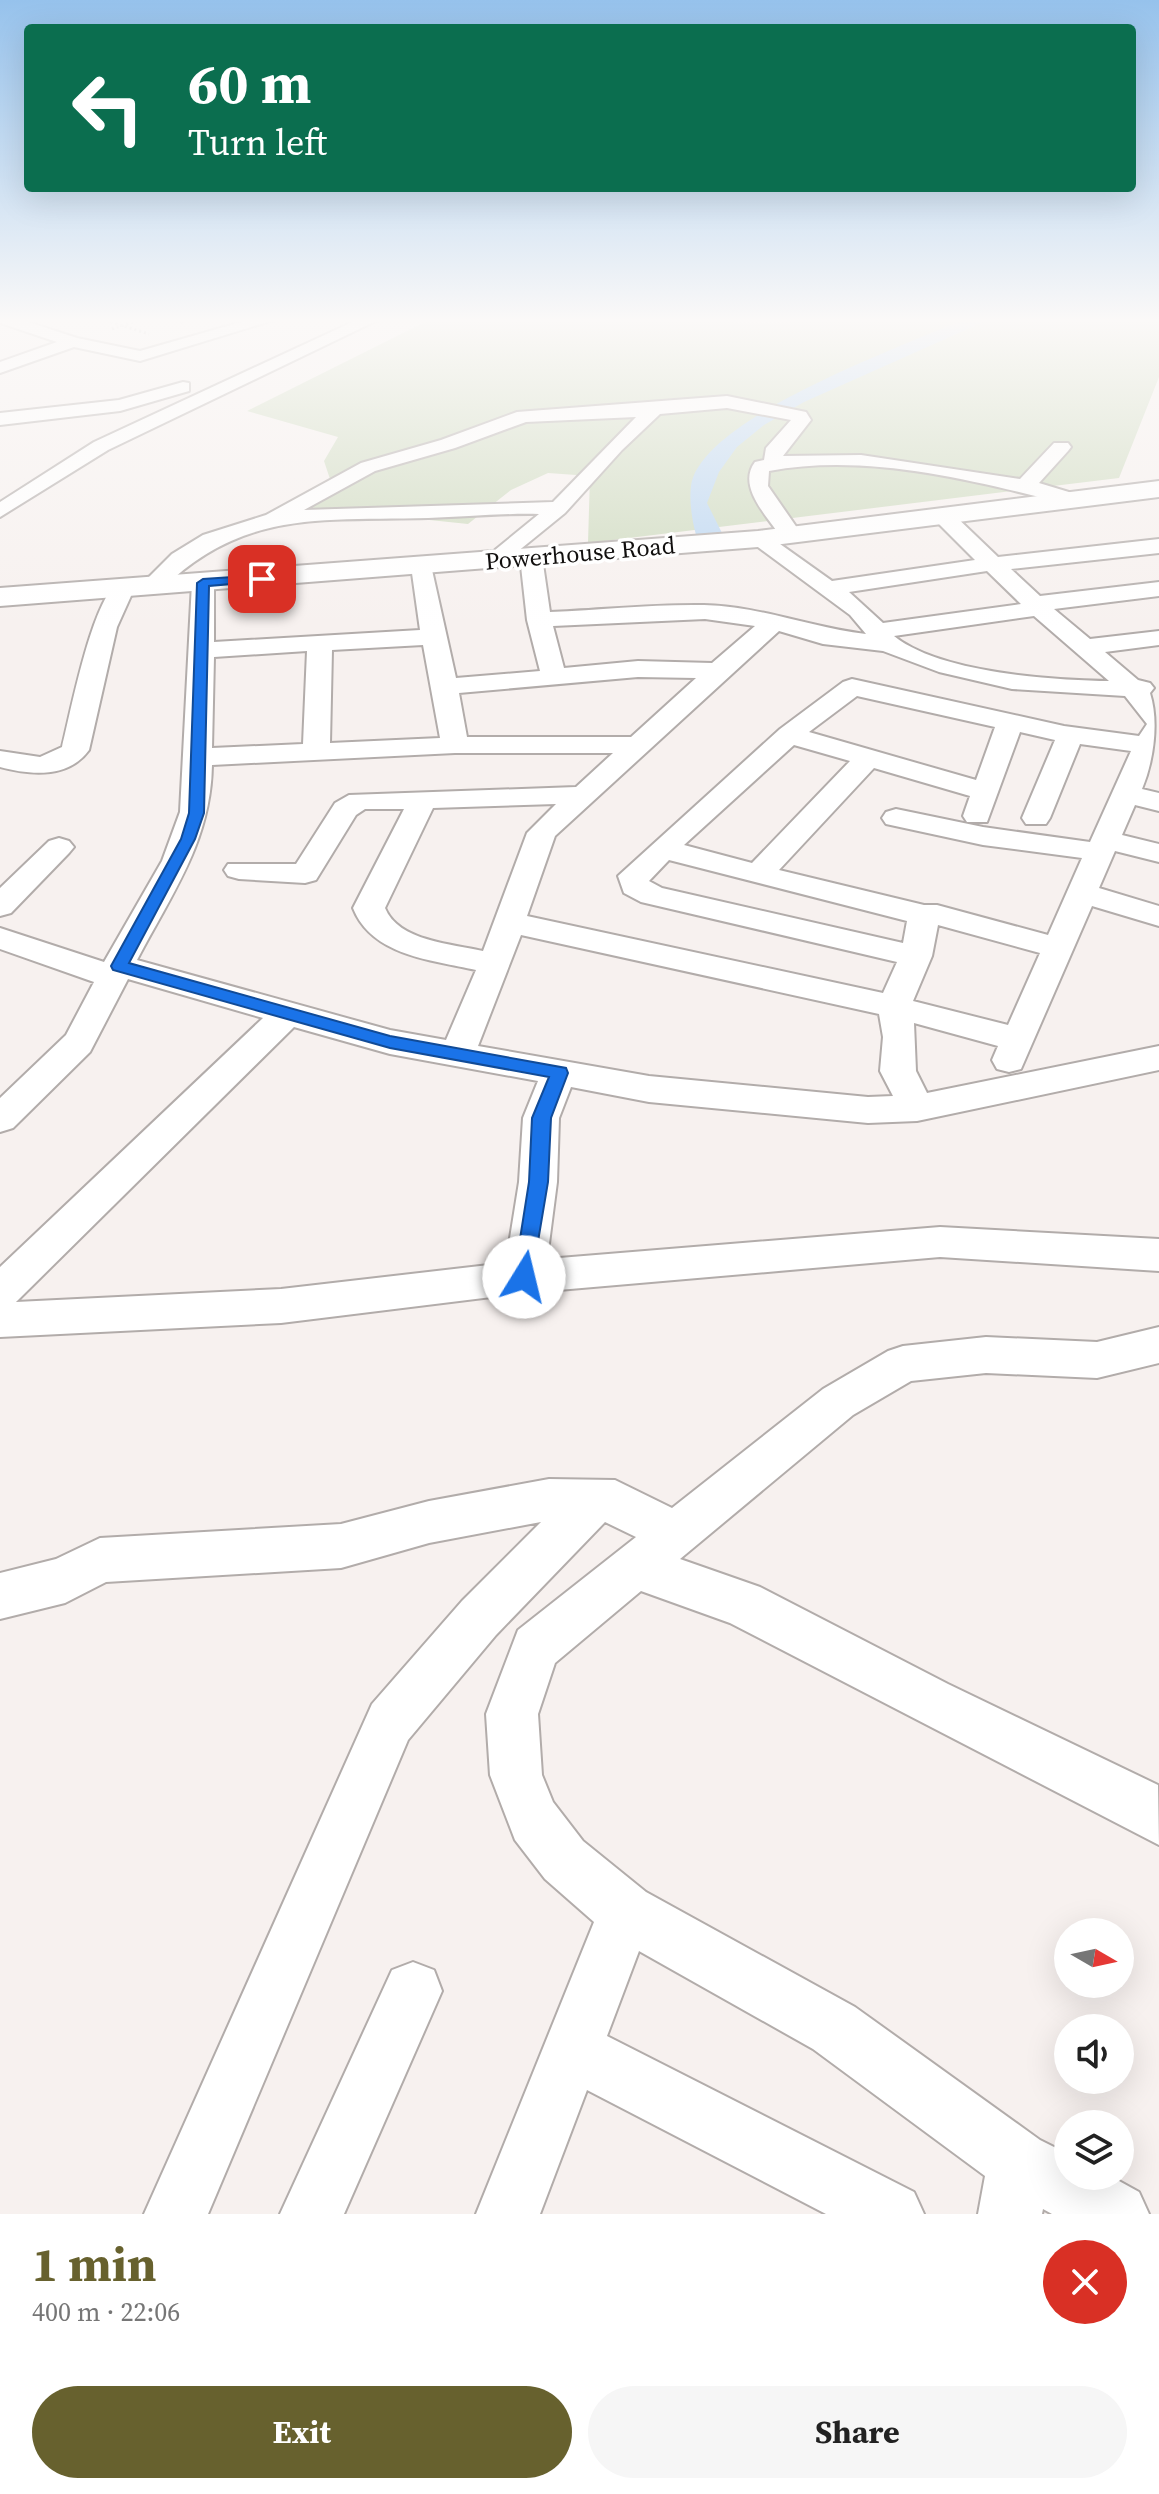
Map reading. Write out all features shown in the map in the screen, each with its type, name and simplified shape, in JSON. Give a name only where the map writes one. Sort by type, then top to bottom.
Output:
[{"type":"main road","name":"Powerhouse Road","points":[[0,597],[752,539],[1159,489]]},
{"type":"street","points":[[0,440],[27,422]]},
{"type":"street","points":[[0,511],[101,446],[151,422]]},
{"type":"street","points":[[152,586],[170,564],[193,549],[276,516],[368,467],[467,438],[504,422]]},
{"type":"street","points":[[554,677],[520,558],[506,550],[558,509],[641,422]]},
{"type":"street","points":[[774,463],[773,452],[800,422]]},
{"type":"street","points":[[1026,485],[1061,447]]},
{"type":"street","points":[[791,535],[758,486],[759,470],[774,463],[885,463],[1026,485],[1075,500]]},
{"type":"street","points":[[276,516],[558,509]]},
{"type":"street","points":[[942,516],[1037,606],[1152,706]]},
{"type":"street","points":[[752,539],[858,610],[887,641],[915,658],[985,678],[1152,706]]},
{"type":"street","points":[[826,589],[991,564],[1159,546]]},
{"type":"street","points":[[422,566],[455,745]]},
{"type":"street","points":[[0,1119],[72,1051],[100,1011],[116,972],[188,839],[196,813],[203,583]]},
{"type":"street","points":[[0,759],[34,767],[52,765],[65,760],[75,750],[105,627],[123,587]]},
{"type":"street","points":[[539,620],[705,612],[775,622],[823,637],[887,641],[1037,606],[1159,589]]},
{"type":"street","points":[[457,1054],[510,923],[542,833],[775,622]]},
{"type":"street","points":[[202,650],[433,637]]},
{"type":"street","points":[[1083,647],[1159,638]]},
{"type":"street","points":[[887,641],[852,687],[789,735],[633,876],[635,886],[652,895],[916,956]]},
{"type":"street","points":[[316,752],[320,643]]},
{"type":"street","points":[[445,687],[638,669],[718,671]]},
{"type":"street","points":[[852,687],[1070,735],[1152,706]]},
{"type":"street","points":[[995,1092],[1125,794],[1152,706]]},
{"type":"street","points":[[971,833],[1010,723]]},
{"type":"street","points":[[789,735],[986,792]]},
{"type":"street","points":[[1036,818],[1070,735]]},
{"type":"street","points":[[198,757],[455,745],[639,745]]},
{"type":"street","points":[[758,874],[867,760]]},
{"type":"street","points":[[1125,794],[1159,802]]},
{"type":"street","points":[[239,870],[305,874],[345,809],[359,801],[584,795]]},
{"type":"street","points":[[423,800],[369,908],[374,921],[383,931],[405,940],[494,964]]},
{"type":"street","points":[[896,818],[971,833],[1159,853]]},
{"type":"street","points":[[0,906],[59,847]]},
{"type":"street","points":[[663,849],[1058,948]]},
{"type":"street","points":[[1082,893],[1159,916]]},
{"type":"street","points":[[917,1108],[898,1071],[900,1037],[894,1007],[916,956],[924,915]]},
{"type":"street","points":[[510,923],[570,933],[894,1007],[1018,1039]]},
{"type":"street","points":[[0,938],[116,972],[288,1013],[390,1042],[649,1089],[868,1110],[917,1108],[1159,1058]]},
{"type":"street","points":[[0,1292],[288,1013]]},
{"type":"street","points":[[524,1277],[538,1182],[541,1118],[559,1073]]},
{"type":"street","points":[[0,1320],[281,1306],[524,1277],[940,1242],[1159,1255]]},
{"type":"street","points":[[176,2214],[390,1722],[479,1618],[632,1512],[903,1364],[986,1355],[1097,1360],[1159,1345]]},
{"type":"street","points":[[0,1596],[65,1580],[100,1560],[341,1546],[429,1522],[549,1500],[632,1512]]},
{"type":"street","points":[[632,1512],[634,1566]]},
{"type":"street","points":[[634,1566],[743,1604],[930,1702],[1139,1804],[1159,1818]]},
{"type":"street","points":[[634,1566],[535,1647],[512,1714],[516,1775],[534,1821],[564,1860],[626,1912],[834,2028],[1014,2188],[1117,2214]]},
{"type":"street","points":[[508,2214],[626,1912]]},
{"type":"street","points":[[312,2214],[413,1991]]},
{"type":"street","points":[[574,2051],[892,2214]]},
{"type":"green space","points":[[287,422],[1141,422],[1119,478],[588,543],[590,476],[548,473],[511,490],[468,524],[391,516],[264,520],[330,479],[324,461],[338,437]]},
{"type":"water","points":[[748,422],[769,422],[737,447],[719,472],[707,503],[722,533],[696,535],[691,510],[691,486],[703,460]]},
{"type":"route","points":[[262,579],[203,583],[203,662],[196,813],[188,839],[119,966],[390,1042],[559,1073],[541,1118],[538,1182],[524,1277]]}]
